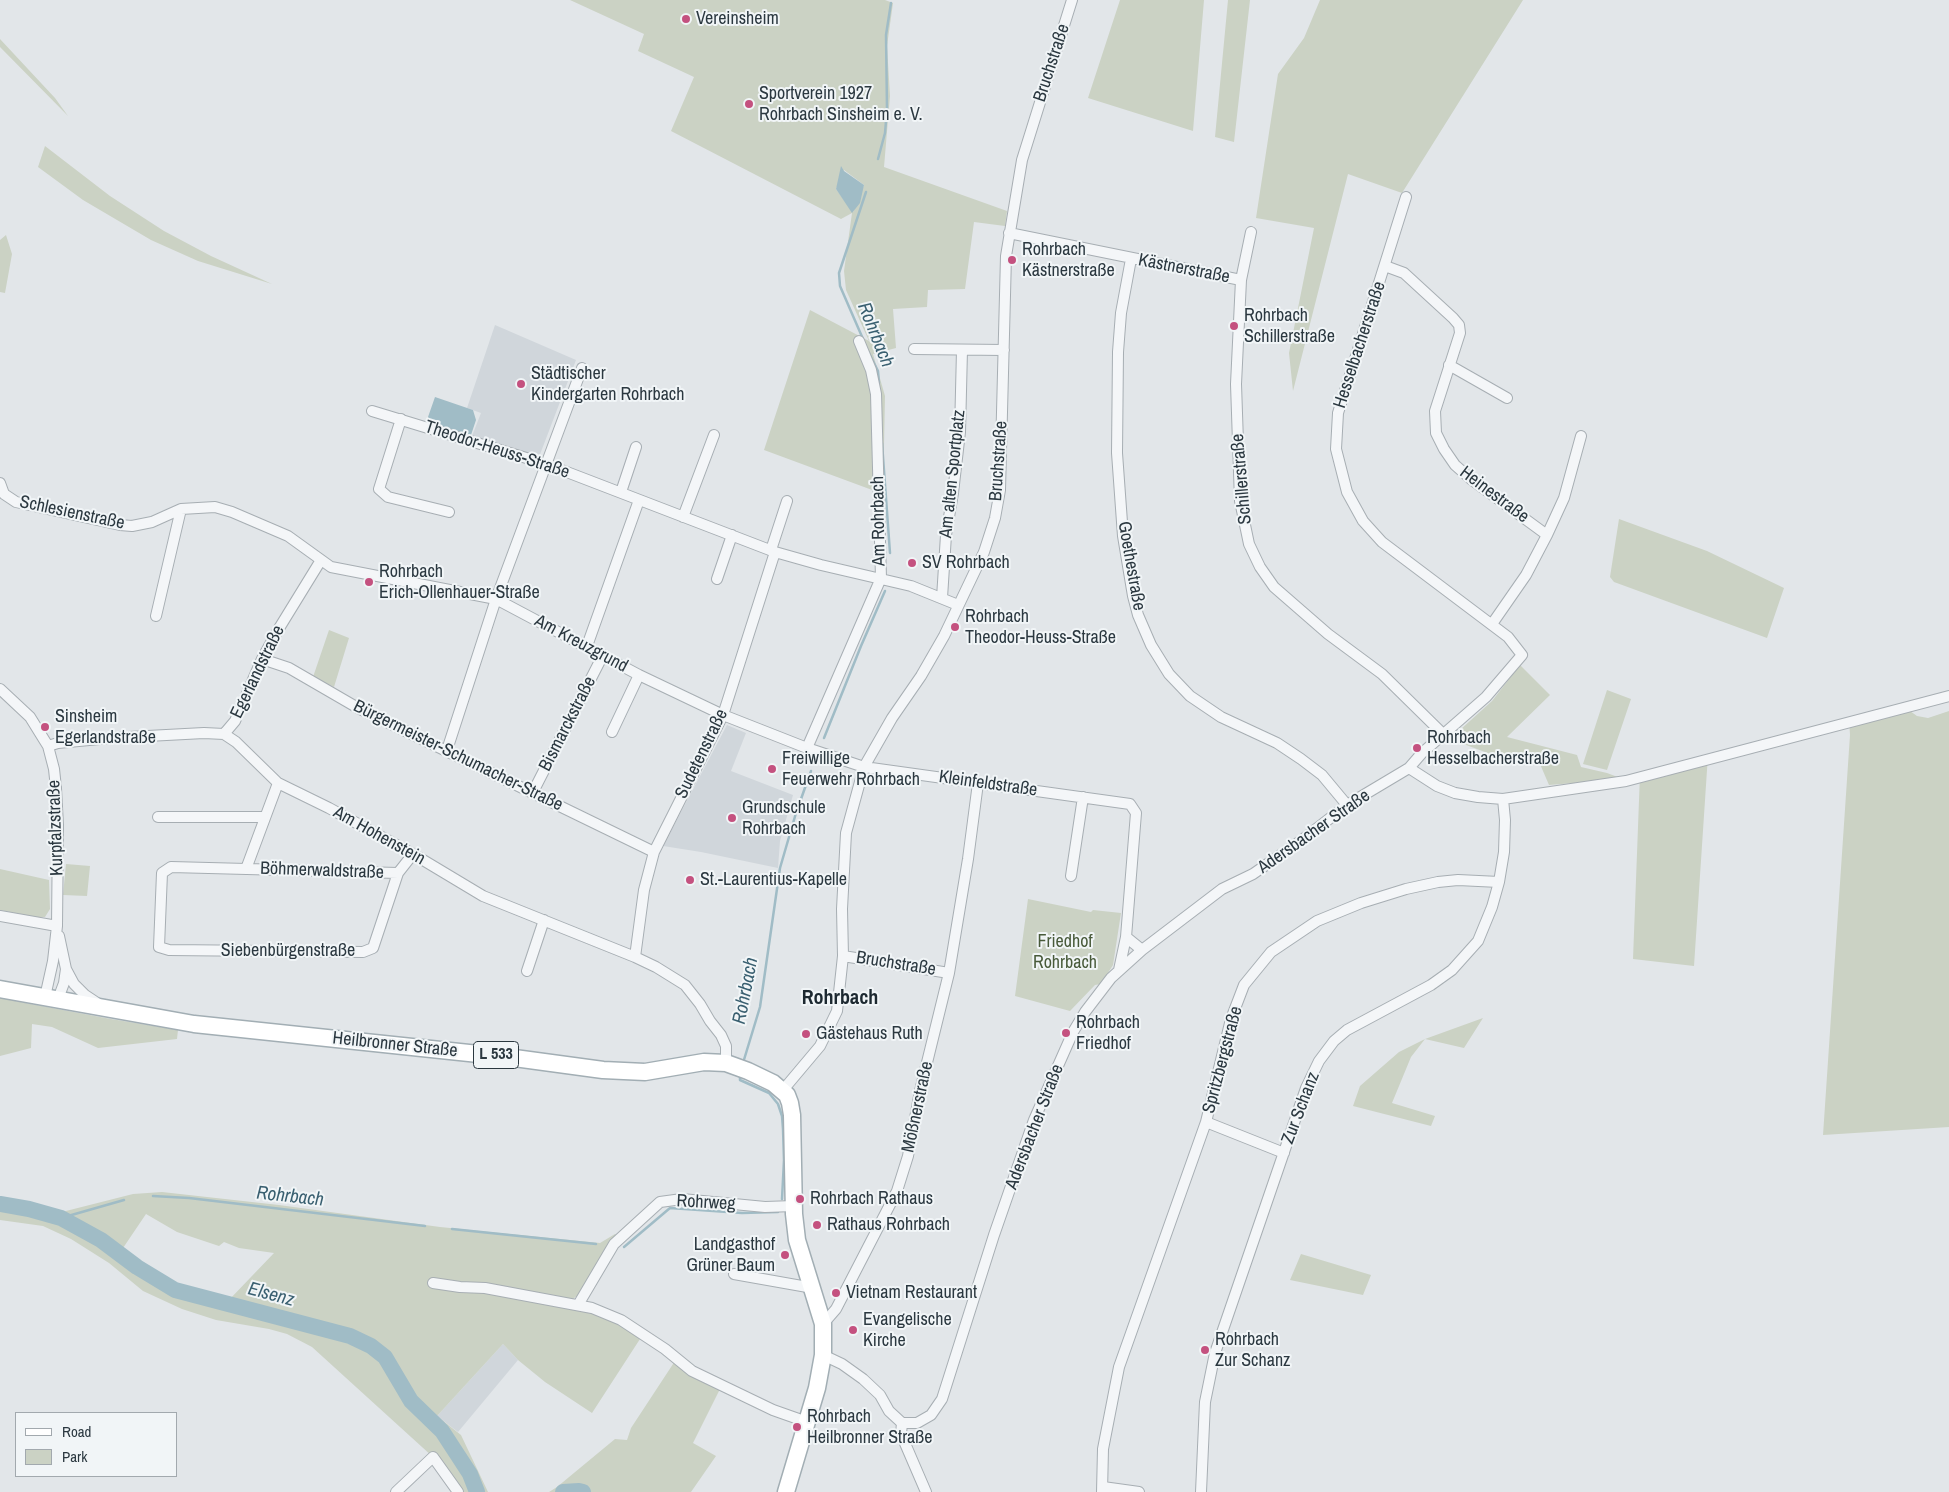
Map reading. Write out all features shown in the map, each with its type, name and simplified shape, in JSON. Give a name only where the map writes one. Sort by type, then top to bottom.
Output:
[{"type":"main road","name":"L 533","points":[[0,988],[104,1008]]},
{"type":"main road","name":"Heilbronner Straße","points":[[104,1008],[185,1023],[508,1057],[603,1070],[645,1072],[689,1064],[737,1067],[773,1083],[782,1090]]},
{"type":"main road","points":[[782,1090],[790,1103],[792,1115],[794,1206],[797,1240],[823,1324],[823,1354],[817,1388],[786,1492]]},
{"type":"street","name":"Bruchstraße","points":[[782,1090],[820,1046],[837,1010],[843,956],[842,910],[845,841],[853,802],[864,767],[892,718],[921,676],[944,636],[984,552],[995,518],[1000,490],[1004,287],[1009,233],[1022,160],[1072,0]]},
{"type":"street","name":"Hesselbacherstraße","points":[[1406,197],[1346,382],[1338,413],[1336,449],[1347,492],[1364,521],[1382,542],[1508,636],[1522,655]]},
{"type":"street","name":"Schillerstraße","points":[[1251,232],[1241,280],[1236,384],[1240,501],[1249,544],[1260,567],[1274,587],[1328,634],[1382,674],[1443,734]]},
{"type":"street","name":"Kästnerstraße","points":[[1009,233],[1241,280]]},
{"type":"street","name":"Goethestraße","points":[[1131,258],[1118,352],[1117,453],[1123,536],[1138,615],[1151,645],[1169,674],[1190,696],[1221,717],[1277,743],[1301,759],[1322,776],[1347,805]]},
{"type":"street","name":"Heinestraße","points":[[1385,266],[1404,273],[1459,325],[1460,333],[1435,412],[1436,433],[1444,449],[1455,465],[1472,480],[1547,535]]},
{"type":"street","name":"Am Rohrbach","points":[[807,748],[881,578],[876,394],[871,370],[859,341]]},
{"type":"street","points":[[914,349],[1004,350]]},
{"type":"street","name":"Am alten Sportplatz","points":[[942,598],[946,535],[960,432],[962,350]]},
{"type":"street","points":[[1449,365],[1507,398]]},
{"type":"street","points":[[447,750],[496,599],[582,368]]},
{"type":"street","name":"Theodor-Heuss-Straße","points":[[372,410],[546,464],[773,551],[821,565],[911,586],[958,605]]},
{"type":"street","points":[[401,419],[379,489],[388,497],[449,512]]},
{"type":"street","points":[[683,517],[714,435]]},
{"type":"street","points":[[1492,624],[1526,575],[1547,535],[1564,498],[1581,436]]},
{"type":"street","points":[[621,492],[636,447]]},
{"type":"street","name":"Schlesienstraße","points":[[0,483],[4,494],[16,502],[120,525],[132,526],[152,522],[182,509],[216,507],[288,536],[321,560]]},
{"type":"street","points":[[587,646],[639,500]]},
{"type":"street","points":[[773,551],[787,501]]},
{"type":"street","points":[[156,616],[182,509]]},
{"type":"street","points":[[718,579],[732,535]]},
{"type":"street","name":"Sudetenstraße","points":[[635,957],[644,890],[654,852],[722,715],[773,551]]},
{"type":"street","name":"Am Kreuzgrund","points":[[321,560],[331,567],[496,599],[639,675],[722,715],[807,748],[864,767]]},
{"type":"street","name":"Egerlandstraße","points":[[48,746],[58,742],[110,738],[204,733],[224,734],[235,721],[262,659],[321,560]]},
{"type":"street","name":"Bismarckstraße","points":[[533,792],[603,655]]},
{"type":"street","name":"Adersbacher Straße","points":[[902,1423],[917,1423],[930,1415],[942,1399],[994,1235],[1034,1120],[1073,1032],[1085,1012],[1119,970],[1142,950],[1222,889],[1253,874],[1302,840],[1347,805],[1408,768],[1486,696],[1522,655]]},
{"type":"street","name":"Bürgermeister-Schumacher-Straße","points":[[262,659],[289,668],[358,708],[654,852]]},
{"type":"street","name":"Am Kreuzgrund","points":[[612,732],[639,675]]},
{"type":"street","name":"Kurpfalzstraße","points":[[0,689],[30,717],[48,746],[54,769],[57,796],[57,926],[53,961],[52,998]]},
{"type":"street","points":[[1408,768],[1437,786],[1455,793],[1478,798],[1503,799],[1626,781],[1949,696]]},
{"type":"street","name":"Am Hohenstein","points":[[224,734],[236,742],[278,783],[329,808],[413,854],[483,896],[635,957],[685,984],[721,1035],[737,1067]]},
{"type":"street","name":"Kleinfeldstraße","points":[[864,767],[1130,804],[1136,813],[1126,938],[1119,970]]},
{"type":"street","name":"Böhmerwaldstraße","points":[[246,869],[278,783]]},
{"type":"street","name":"Mößnerstraße","points":[[823,1324],[836,1309],[897,1191],[908,1156],[920,1091],[949,973],[968,859],[978,783]]},
{"type":"street","points":[[1070,876],[1083,797]]},
{"type":"street","name":"Zur Schanz","points":[[1201,1492],[1205,1402],[1215,1353],[1306,1088],[1320,1061],[1334,1041],[1347,1030],[1431,985],[1452,970],[1478,941],[1492,907],[1499,882],[1504,852],[1505,820],[1503,799]]},
{"type":"street","points":[[158,816],[265,817]]},
{"type":"street","name":"Siebenbürgenstraße","points":[[159,947],[169,950],[363,952],[373,948],[398,873],[413,854]]},
{"type":"street","name":"Böhmerwaldstraße","points":[[159,947],[162,873],[171,867],[398,873]]},
{"type":"street","name":"Spritzbergstraße","points":[[1139,1492],[1102,1490],[1104,1449],[1119,1367],[1206,1122],[1231,1019],[1244,985],[1272,952],[1317,921],[1373,898],[1438,882],[1458,880],[1499,882]]},
{"type":"street","points":[[0,916],[57,926]]},
{"type":"street","points":[[527,971],[544,920]]},
{"type":"street","name":"Kurpfalzstraße","points":[[57,926],[66,969],[74,984],[85,995],[104,1008]]},
{"type":"street","points":[[1126,938],[1142,950]]},
{"type":"street","name":"Bruchstraße","points":[[843,956],[949,973]]},
{"type":"street","name":"Kurpfalzstraße","points":[[52,998],[64,983],[66,969]]},
{"type":"street","name":"Spritzbergstraße","points":[[1206,1122],[1284,1153]]},
{"type":"street","name":"Rohrweg","points":[[578,1305],[614,1244],[660,1202],[682,1200],[765,1207],[794,1206]]},
{"type":"street","points":[[734,1274],[813,1288]]},
{"type":"street","points":[[433,1283],[485,1288],[592,1308],[621,1320],[665,1349],[692,1371],[773,1410],[807,1422]]},
{"type":"street","points":[[823,1354],[842,1364],[863,1379],[880,1395],[889,1412],[902,1423],[901,1434],[926,1492]]},
{"type":"street","points":[[396,1492],[433,1457],[458,1492]]},
{"type":"shaded area","name":"Städtischer Kindergarten Rohrbach","points":[[495,325],[576,360],[539,457],[472,436],[481,413],[467,408]]},
{"type":"shaded area","name":"Grundschule Rohrbach","points":[[727,725],[746,733],[731,771],[793,795],[780,841],[778,868],[663,846]]},
{"type":"shaded area","points":[[503,1344],[518,1360],[458,1432],[437,1416]]},
{"type":"green space","points":[[570,0],[885,0],[893,3],[887,46],[890,96],[884,167],[1007,211],[1005,226],[974,222],[965,289],[928,290],[927,307],[893,309],[896,348],[873,354],[885,396],[883,494],[764,450],[810,310],[869,341],[846,290],[844,271],[852,213],[841,219],[671,131],[694,77],[638,51],[644,34]],"holes":[[[844,170],[864,185],[853,212],[836,189]]]},
{"type":"green space","points":[[1120,0],[1204,0],[1193,131],[1088,98]]},
{"type":"green space","points":[[1228,0],[1250,0],[1234,142],[1215,137]]},
{"type":"green space","points":[[1320,0],[1523,0],[1402,193],[1348,174],[1293,391],[1289,353],[1314,228],[1256,218],[1278,74],[1304,38]]},
{"type":"green space","points":[[0,39],[55,98],[68,116],[0,47]]},
{"type":"green space","points":[[45,146],[110,196],[164,231],[211,256],[272,284],[198,261],[151,240],[83,200],[38,167]]},
{"type":"green space","points":[[6,235],[12,254],[5,293],[0,292],[0,240]]},
{"type":"green space","points":[[1619,519],[1707,551],[1784,588],[1767,638],[1614,582],[1610,577]]},
{"type":"green space","points":[[329,630],[349,638],[334,687],[313,677]]},
{"type":"green space","points":[[1520,665],[1550,695],[1507,737],[1577,755],[1581,767],[1623,779],[1549,785],[1540,764],[1517,762],[1450,739],[1492,701]]},
{"type":"green space","points":[[1607,690],[1631,699],[1607,770],[1583,764]]},
{"type":"green space","points":[[1903,706],[1917,716],[1928,718],[1949,711],[1949,1127],[1823,1135],[1850,735],[1849,719]]},
{"type":"green space","points":[[1708,755],[1694,966],[1633,959],[1640,774]]},
{"type":"green space","points":[[66,864],[90,866],[87,896],[63,895]]},
{"type":"green space","points":[[0,869],[49,880],[50,909],[45,917],[35,917],[0,910]]},
{"type":"green space","name":"Friedhof Rohrbach","points":[[1028,899],[1091,912],[1093,910],[1121,913],[1113,965],[1101,984],[1095,985],[1070,1011],[1015,996]]},
{"type":"green space","points":[[0,995],[15,1001],[178,1030],[177,1039],[98,1048],[52,1027],[32,1024],[31,1048],[0,1056]]},
{"type":"green space","points":[[1483,1018],[1464,1048],[1425,1039]]},
{"type":"green space","points":[[1425,1039],[1411,1057],[1392,1103],[1435,1116],[1431,1126],[1353,1106],[1360,1086],[1399,1052]]},
{"type":"green space","points":[[162,1192],[279,1205],[440,1227],[600,1243],[615,1234],[619,1237],[585,1290],[570,1301],[569,1310],[580,1308],[618,1323],[640,1339],[592,1413],[545,1382],[518,1360],[503,1344],[437,1416],[461,1435],[488,1492],[458,1492],[433,1457],[312,1347],[287,1334],[216,1320],[182,1309],[143,1291],[109,1263],[71,1239],[43,1226],[0,1220],[0,1203],[32,1206],[62,1212],[133,1194]],"holes":[[[146,1214],[177,1232],[219,1246],[224,1242],[239,1248],[274,1253],[228,1301],[182,1287],[121,1251]]]},
{"type":"green space","points":[[1301,1254],[1371,1275],[1363,1295],[1290,1280]]},
{"type":"green space","points":[[675,1361],[720,1389],[693,1443],[716,1456],[691,1492],[549,1492],[615,1439],[627,1440],[631,1428]]},
{"type":"water","points":[[841,166],[844,171],[864,185],[860,203],[852,213],[836,189]]},
{"type":"water","points":[[435,397],[473,410],[476,420],[471,435],[431,423],[428,417]]},
{"type":"waterway","name":"Rohrbach","points":[[878,159],[885,133],[887,109],[886,35],[891,3]]},
{"type":"waterway","name":"Rohrbach","points":[[863,339],[840,286],[839,273],[866,192]]},
{"type":"waterway","name":"Rohrbach","points":[[868,351],[878,371],[879,383]]},
{"type":"waterway","name":"Rohrbach","points":[[882,443],[890,553]]},
{"type":"waterway","name":"Rohrbach","points":[[824,738],[885,591]]},
{"type":"waterway","name":"Rohrbach","points":[[743,1063],[760,1007],[780,868],[796,813],[811,771]]},
{"type":"waterway","name":"Rohrbach","points":[[740,1075],[740,1080],[769,1093],[778,1104],[782,1116],[783,1129],[782,1199]]},
{"type":"waterway","name":"Rohrbach","points":[[153,1196],[189,1198],[425,1226]]},
{"type":"waterway","name":"Rohrbach","points":[[61,1218],[124,1200]]},
{"type":"waterway","name":"Elsenz","points":[[0,1204],[29,1209],[61,1218],[101,1240],[137,1267],[175,1290],[350,1336],[371,1346],[385,1357],[411,1401],[442,1431],[470,1474],[477,1492]]},
{"type":"waterway","name":"Rohrbach","points":[[624,1247],[670,1208],[742,1213],[778,1212]]},
{"type":"waterway","name":"Rohrbach","points":[[452,1229],[596,1244]]},
{"type":"waterway","name":"Elsenz","points":[[563,1492],[583,1492]]},
{"type":"place","name":"Vereinsheim","points":[[686,19]]},
{"type":"place","name":"Sportverein 1927 Rohrbach Sinsheim e. V.","points":[[749,104]]},
{"type":"place","name":"Rohrbach Kästnerstraße","points":[[1012,260]]},
{"type":"place","name":"Rohrbach Schillerstraße","points":[[1234,326]]},
{"type":"place","name":"Städtischer Kindergarten Rohrbach","points":[[521,384]]},
{"type":"place","name":"SV Rohrbach","points":[[912,563]]},
{"type":"place","name":"Rohrbach Erich-Ollenhauer-Straße","points":[[369,582]]},
{"type":"place","name":"Rohrbach Theodor-Heuss-Straße","points":[[955,627]]},
{"type":"place","name":"Sinsheim Egerlandstraße","points":[[45,727]]},
{"type":"place","name":"Rohrbach Hesselbacherstraße","points":[[1417,748]]},
{"type":"place","name":"Freiwillige Feuerwehr Rohrbach","points":[[772,769]]},
{"type":"place","name":"Grundschule Rohrbach","points":[[732,818]]},
{"type":"place","name":"St.-Laurentius-Kapelle","points":[[690,880]]},
{"type":"place","name":"Rohrbach Friedhof","points":[[1066,1033]]},
{"type":"place","name":"Gästehaus Ruth","points":[[806,1034]]},
{"type":"place","name":"Rohrbach Rathaus","points":[[800,1199]]},
{"type":"place","name":"Rathaus Rohrbach","points":[[817,1225]]},
{"type":"place","name":"Landgasthof Grüner Baum","points":[[785,1255]]},
{"type":"place","name":"Vietnam Restaurant","points":[[836,1293]]},
{"type":"place","name":"Evangelische Kirche","points":[[853,1330]]},
{"type":"place","name":"Rohrbach Zur Schanz","points":[[1205,1350]]},
{"type":"place","name":"Rohrbach Heilbronner Straße","points":[[797,1427]]},
{"type":"district","name":"Rohrbach","points":[[840,999]]}]
